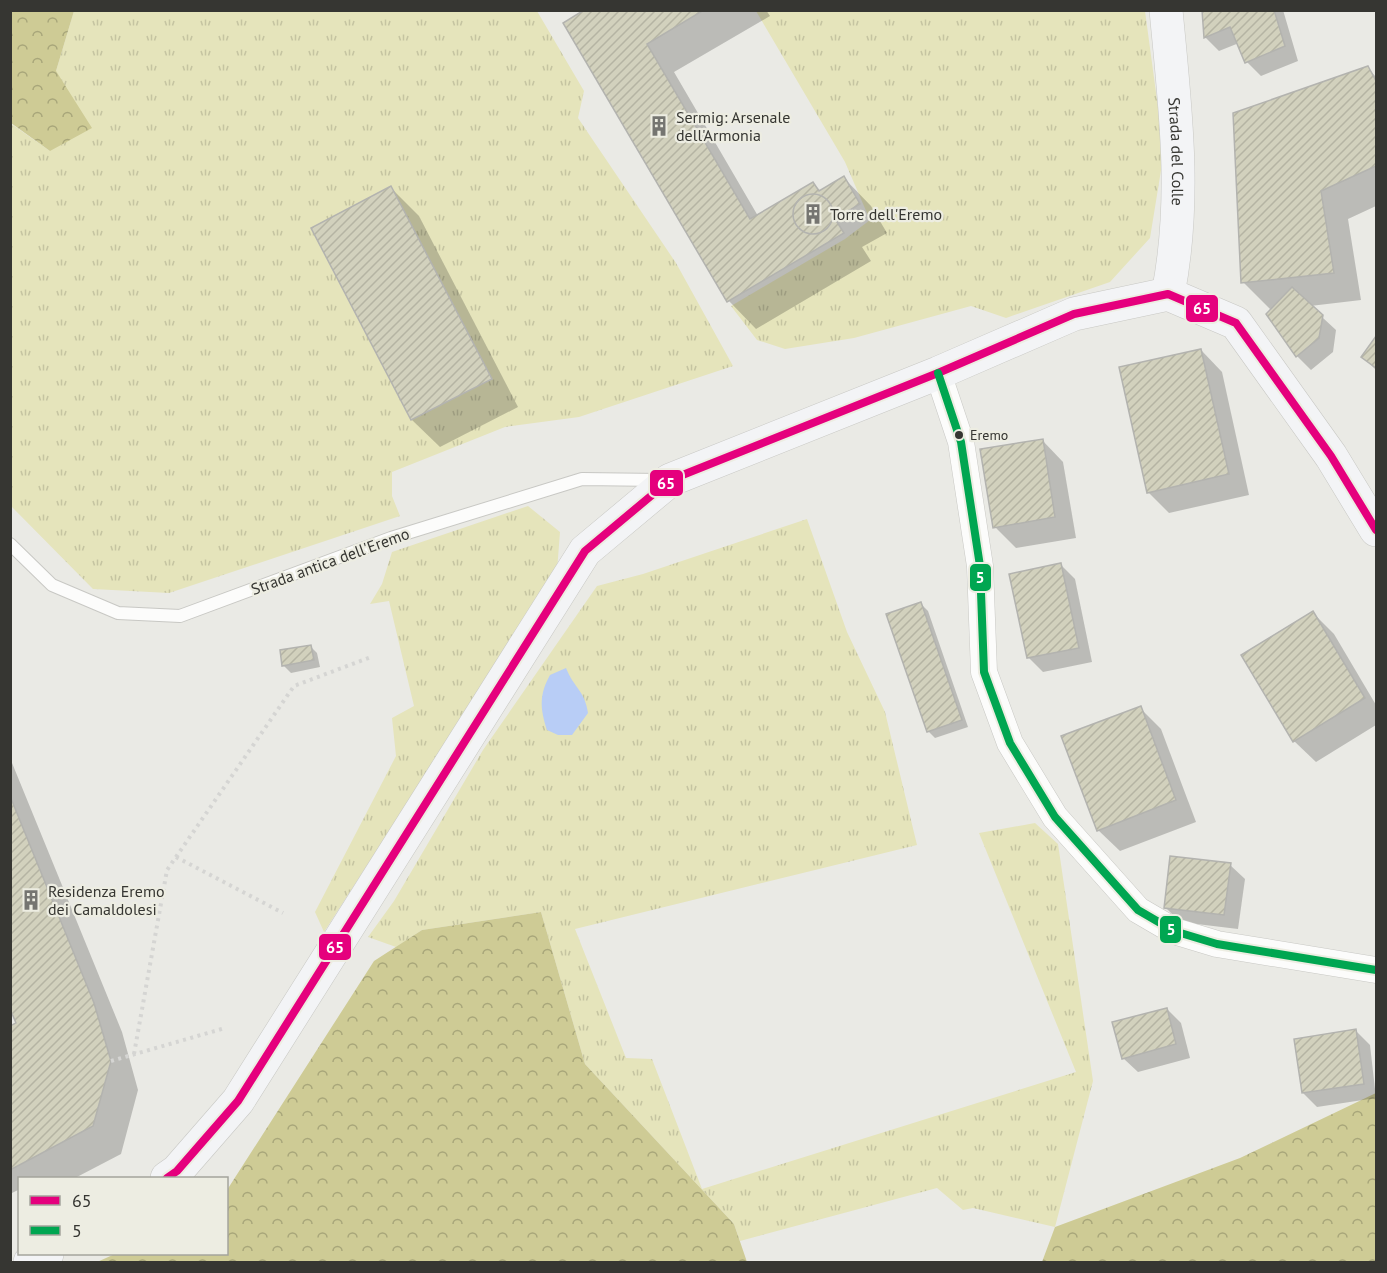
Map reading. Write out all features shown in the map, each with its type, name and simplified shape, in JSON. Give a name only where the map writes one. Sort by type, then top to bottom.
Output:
[{"type":"main road","name":"Strada del Colle","points":[[1166,10],[1176,120],[1180,201],[1174,263],[1168,294]]},
{"type":"main road","points":[[170,1177],[238,1101],[585,551],[670,480],[938,373],[1074,314],[1168,294],[1236,323],[1331,456],[1377,530]]},
{"type":"main road","points":[[30,1263],[45,1255]]},
{"type":"street","points":[[938,373],[961,442],[980,566],[984,672],[1010,743],[1055,817],[1138,910],[1174,931],[1217,944],[1377,970]]},
{"type":"lane","name":"Strada antica dell'Eremo","points":[[10,544],[52,585],[118,613],[180,616],[391,538],[582,479],[670,480]]},
{"type":"path","points":[[134,1054],[167,870],[294,686],[371,657]]},
{"type":"path","points":[[176,857],[283,913]]},
{"type":"path","points":[[111,1061],[225,1028]]},
{"type":"green space","points":[[11,10],[74,11],[56,71],[92,128],[50,151],[11,123]]},
{"type":"green space","points":[[74,11],[537,11],[584,91],[578,118],[676,263],[733,366],[579,417],[505,427],[392,472],[392,496],[400,516],[169,593],[93,589],[11,506],[10,123],[50,151],[56,71]]},
{"type":"green space","points":[[756,11],[1145,11],[1164,152],[1150,238],[1110,282],[1006,318],[971,306],[854,338],[785,349],[757,340],[731,306],[845,239],[870,220],[845,162]]},
{"type":"green space","points":[[528,506],[560,532],[557,571],[324,932],[315,912],[396,756],[392,718],[414,706],[389,601],[370,604],[382,584],[392,552]]},
{"type":"green space","points":[[807,519],[847,632],[885,712],[917,845],[575,929],[626,1058],[652,1059],[702,1189],[1076,1072],[979,833],[1035,823],[1058,844],[1093,1081],[1055,1227],[973,1208],[963,1210],[937,1188],[740,1241],[734,1224],[585,1064],[541,912],[422,930],[396,947],[368,937],[394,901],[483,750],[597,586],[643,574]]},
{"type":"green space","points":[[541,912],[585,1064],[734,1224],[747,1262],[97,1262],[113,1255],[228,1255],[228,1188],[374,961],[422,930]]},
{"type":"green space","points":[[1376,1093],[1376,1262],[1042,1262],[1055,1227],[1240,1158]]},
{"type":"water","points":[[566,668],[582,694],[588,713],[572,735],[558,735],[547,730],[542,708],[542,695],[550,675]]},
{"type":"building","name":"Sermig: Arsenale dell'Armonia","points":[[584,10],[704,10],[647,44],[750,219],[813,182],[819,191],[844,176],[860,204],[835,219],[844,233],[727,302],[563,23]]},
{"type":"building","points":[[1202,10],[1274,10],[1285,46],[1245,63],[1230,27],[1204,38]]},
{"type":"building","points":[[1368,66],[1376,81],[1376,166],[1321,191],[1334,273],[1241,283],[1233,113]]},
{"type":"building","points":[[391,186],[492,379],[411,420],[311,228]]},
{"type":"building","name":"Torre dell'Eremo","points":[[813,194],[821,195],[827,200],[832,206],[832,222],[827,228],[821,233],[813,234],[805,233],[799,228],[794,222],[793,214],[794,206],[799,200],[805,195]]},
{"type":"building","points":[[1292,287],[1323,315],[1319,338],[1296,357],[1266,314]]},
{"type":"building","points":[[1376,336],[1376,368],[1361,357]]},
{"type":"building","points":[[1201,349],[1229,474],[1147,493],[1119,367]]},
{"type":"building","points":[[1043,439],[1055,517],[993,528],[980,449]]},
{"type":"building","points":[[1061,563],[1079,648],[1027,658],[1009,574]]},
{"type":"building","points":[[921,602],[962,720],[927,732],[886,614]]},
{"type":"building","points":[[1313,611],[1365,698],[1293,742],[1241,655]]},
{"type":"building","points":[[311,645],[314,660],[282,666],[280,650]]},
{"type":"building","points":[[1141,706],[1176,800],[1097,831],[1061,736]]},
{"type":"building","name":"Residenza Eremo dei Camaldolesi","points":[[10,796],[94,1003],[111,1061],[93,1126],[10,1170],[10,1026],[16,1023],[10,1009]]},
{"type":"building","points":[[1170,856],[1231,863],[1224,915],[1164,908]]},
{"type":"building","points":[[1167,1008],[1176,1044],[1122,1059],[1112,1022]]},
{"type":"building","points":[[1356,1029],[1364,1084],[1302,1093],[1294,1039]]},
{"type":"transit line","name":"65","points":[[168,1177],[177,1171],[238,1101],[585,551],[670,480],[938,373],[1074,314],[1168,294],[1236,323],[1331,456],[1376,530]]},
{"type":"transit line","name":"5","points":[[938,373],[961,442],[980,566],[984,672],[1010,743],[1055,817],[1138,910],[1174,931],[1217,944],[1376,970]]},
{"type":"place","name":"Sermig: Arsenale dell'Armonia","points":[[659,126]]},
{"type":"place","name":"Torre dell'Eremo","points":[[813,214]]},
{"type":"place","name":"Eremo","points":[[959,435]]},
{"type":"place","name":"Residenza Eremo dei Camaldolesi","points":[[31,900]]}]
